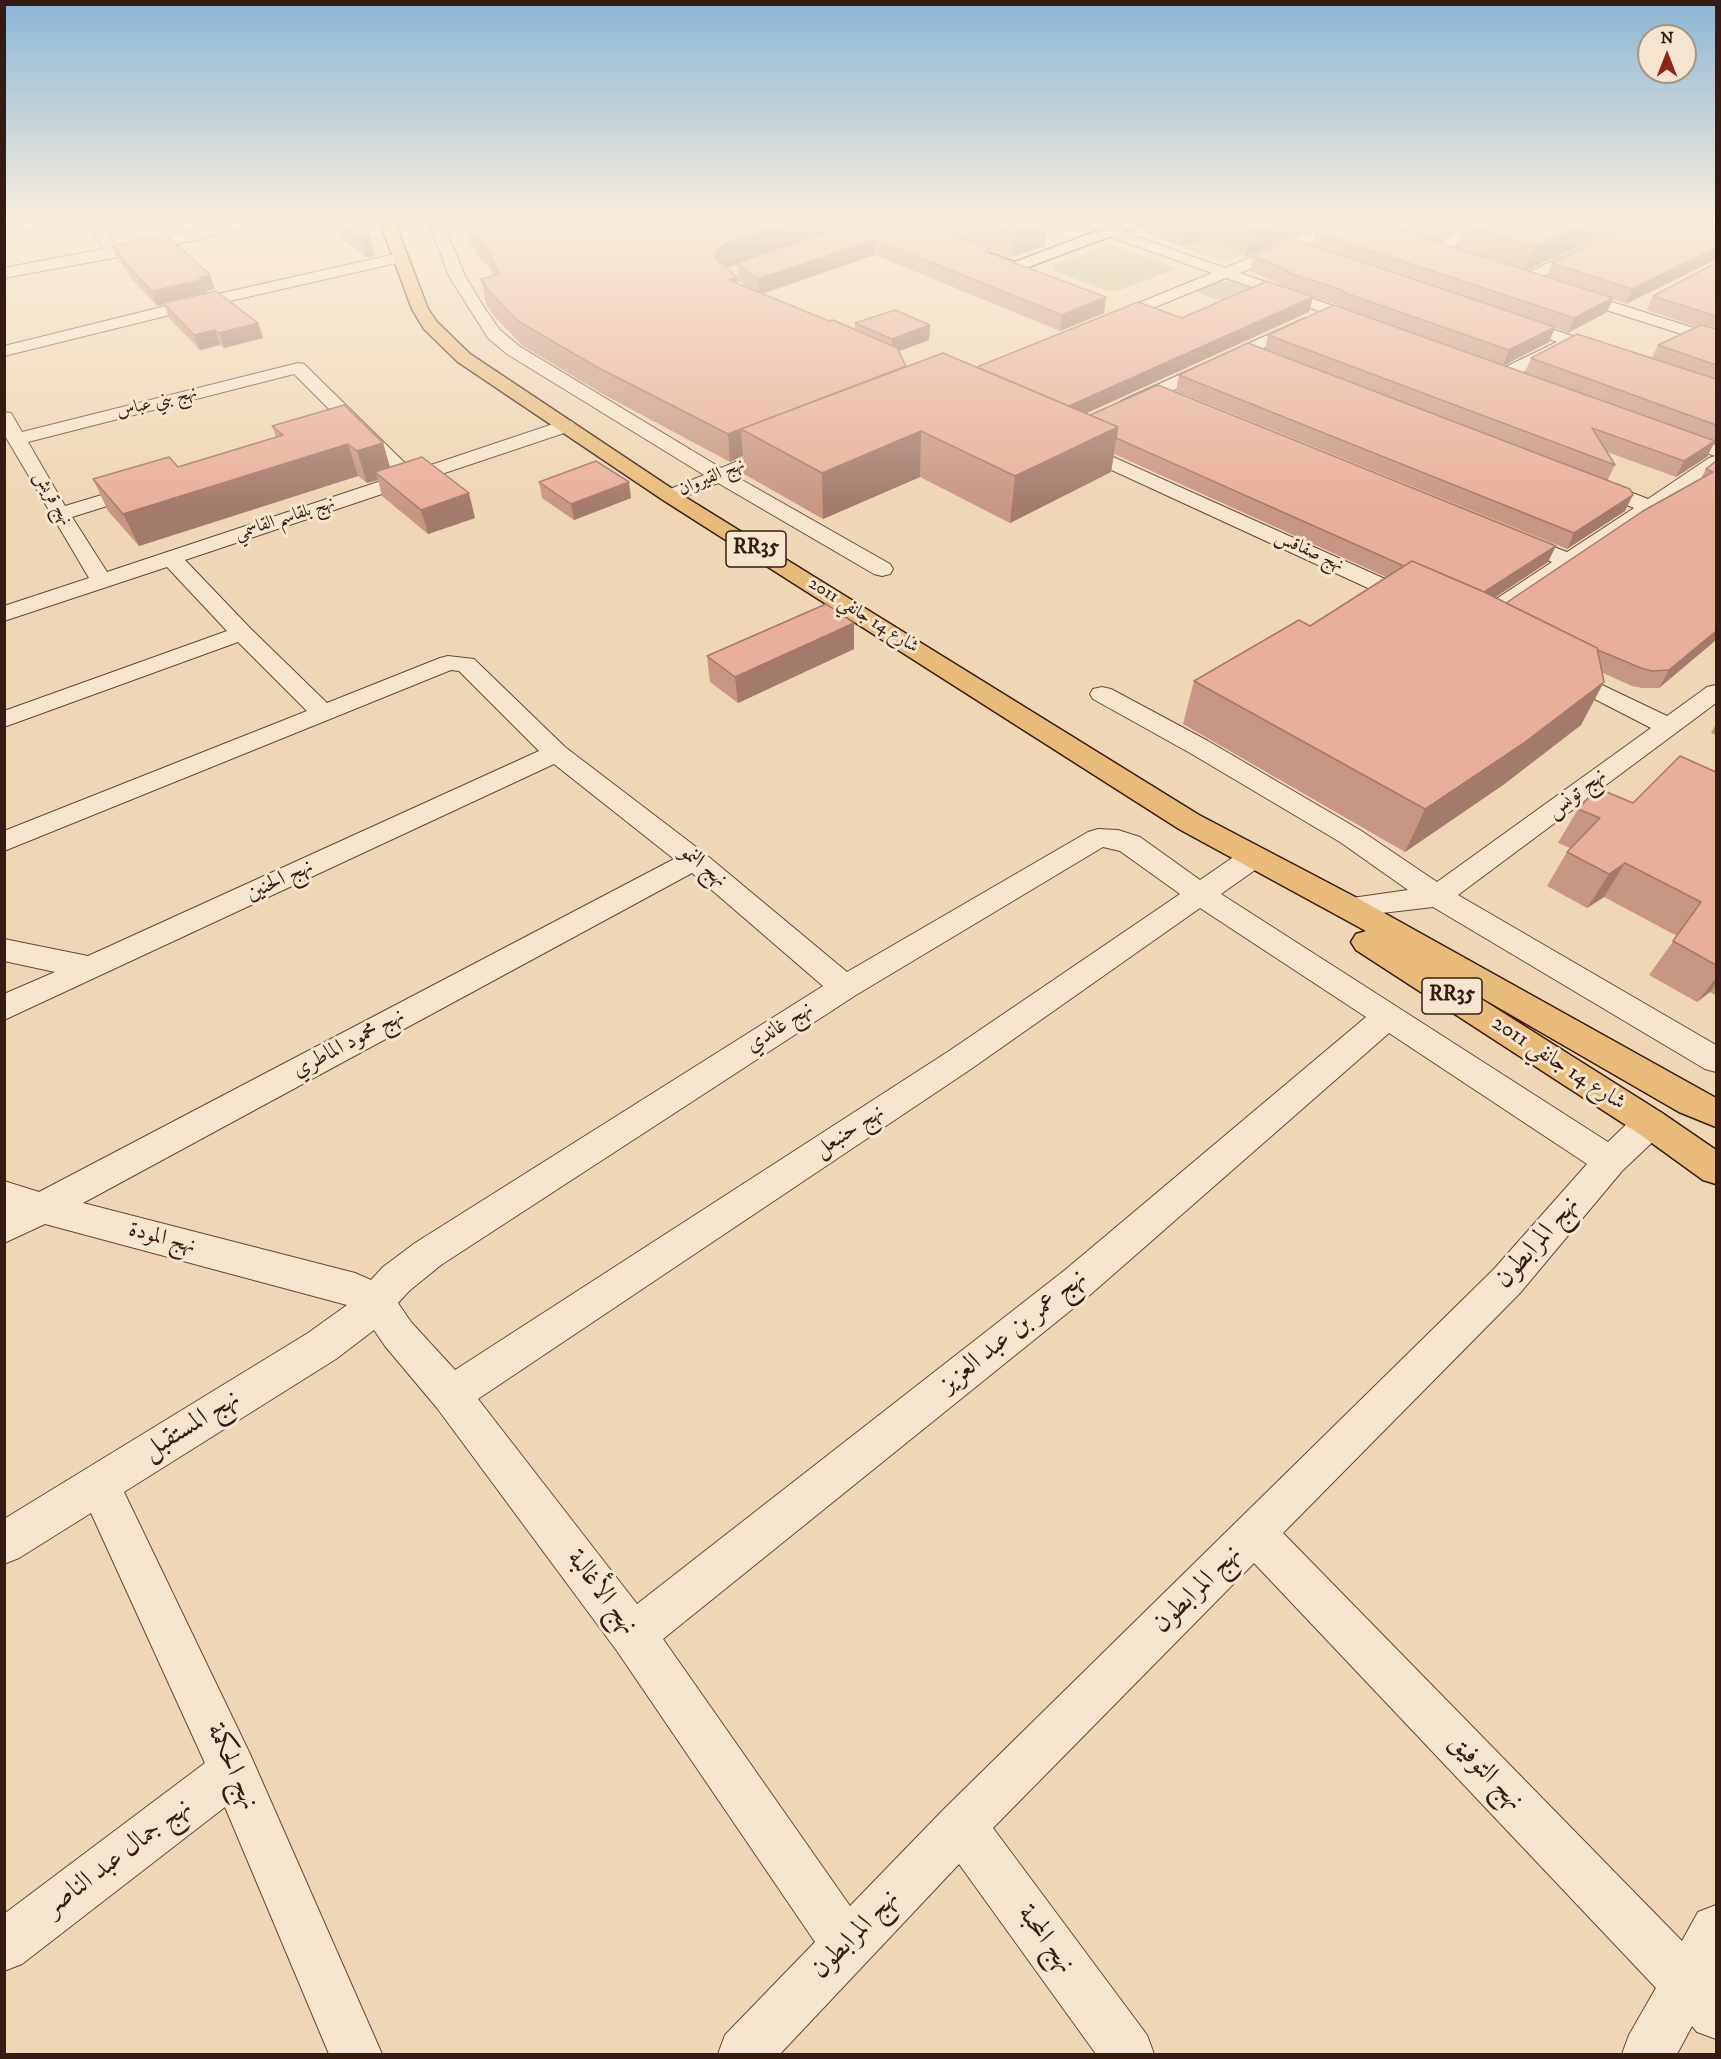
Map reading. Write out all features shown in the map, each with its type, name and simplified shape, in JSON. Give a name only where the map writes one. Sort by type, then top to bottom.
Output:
[{"type":"main road","name":"شارع 14 جانفي 2011","points":[[424,316],[430,325],[464,358],[670,496],[1189,822],[1348,907],[1691,1102],[1716,1113]]},
{"type":"main road","name":"شارع 14 جانفي 2011","points":[[1189,822],[1245,863],[1650,1123],[1716,1169]]},
{"type":"street","points":[[4,351],[145,316]]},
{"type":"street","points":[[483,316],[494,334],[513,350],[720,476],[882,569]]},
{"type":"street","points":[[1096,325],[1120,316]]},
{"type":"street","points":[[1116,410],[1319,316]]},
{"type":"street","points":[[1348,316],[1386,330]]},
{"type":"street","points":[[1496,316],[1628,361]]},
{"type":"street","points":[[1608,322],[1619,316]]},
{"type":"street","points":[[1640,316],[1716,340]]},
{"type":"street","points":[[1527,382],[1499,372],[1590,332]]},
{"type":"street","points":[[1247,351],[1269,359]]},
{"type":"street","name":"نهج بني عباس","points":[[18,439],[295,368],[356,424]]},
{"type":"street","points":[[1157,392],[1180,401]]},
{"type":"street","name":"نهج قريش","points":[[4,417],[102,581]]},
{"type":"street","points":[[333,431],[356,424],[410,478]]},
{"type":"street","name":"نهج بلقاسم القاسمي","points":[[4,614],[566,426]]},
{"type":"street","name":"نهج صفاقس","points":[[1075,428],[1054,437],[1428,607]]},
{"type":"street","points":[[1650,428],[1716,451]]},
{"type":"street","name":"نهج القيروان","points":[[670,496],[798,442]]},
{"type":"street","points":[[1471,626],[1716,462]]},
{"type":"street","points":[[1575,477],[1651,507]]},
{"type":"street","points":[[60,514],[162,483]]},
{"type":"street","points":[[1500,533],[1567,560]]},
{"type":"street","points":[[170,557],[242,633],[325,714]]},
{"type":"street","points":[[1450,616],[1492,637]]},
{"type":"street","points":[[4,720],[242,633]]},
{"type":"street","name":"نهج النمو","points":[[4,842],[448,663],[465,664],[556,753],[694,860],[845,987]]},
{"type":"street","points":[[1544,663],[1669,727]]},
{"type":"street","name":"نهج تونس","points":[[1437,896],[1716,692]]},
{"type":"street","points":[[1102,694],[1199,747],[1350,836],[1437,896],[1716,1060]]},
{"type":"street","name":"نهج الحنين","points":[[4,1008],[556,753]]},
{"type":"street","name":"نهج غاندي","points":[[376,1302],[396,1279],[428,1254],[845,987],[1098,838],[1118,839],[1130,844],[1200,894],[1610,1161]]},
{"type":"street","name":"نهج محمود الماطري","points":[[4,1228],[694,860]]},
{"type":"street","name":"نهج حنبعل","points":[[451,1395],[960,1060],[1245,863]]},
{"type":"street","points":[[1348,907],[1437,896]]},
{"type":"street","points":[[4,950],[90,968]]},
{"type":"street","name":"نهج عمر بن عبد العزيز","points":[[633,1635],[1078,1282],[1387,1017]]},
{"type":"street","name":"نهج المرابطون","points":[[744,2055],[961,1826],[1507,1281],[1610,1161],[1650,1123]]},
{"type":"street","name":"نهج المودة","points":[[4,1196],[319,1281]]},
{"type":"street","name":"نهج الأغالبة","points":[[319,1281],[355,1290],[376,1302],[398,1334],[451,1395],[633,1635],[847,1945]]},
{"type":"street","name":"نهج المستقبل","points":[[4,1543],[322,1346],[360,1318],[376,1302]]},
{"type":"street","name":"نهج الحكمة","points":[[98,1484],[233,1771],[356,2055]]},
{"type":"street","name":"نهج التوفيق","points":[[1254,1533],[1702,1999]]},
{"type":"street","name":"نهج جمال عبد الناصر","points":[[4,1946],[233,1771]]},
{"type":"street","name":"نهج المحبة","points":[[961,1826],[1128,2055]]},
{"type":"street","points":[[1648,2055],[1702,1999],[1716,1930]]},
{"type":"building","points":[[176,316],[249,316],[258,323],[219,333],[215,330],[194,335]]},
{"type":"building","points":[[513,316],[817,316],[829,321],[833,320],[897,348],[906,366],[728,434],[597,367]]},
{"type":"building","points":[[876,316],[909,316],[930,325],[892,339],[855,323]]},
{"type":"building","points":[[1103,316],[1182,318],[1186,316],[1270,316],[1069,406],[977,367]]},
{"type":"building","points":[[1310,316],[1365,316],[1715,441],[1684,461],[1592,428],[1615,465],[1268,335]]},
{"type":"building","points":[[1411,316],[1523,316],[1555,327],[1509,350]]},
{"type":"building","points":[[1701,325],[1716,329],[1716,365],[1658,345]]},
{"type":"building","points":[[1577,334],[1716,379],[1716,425],[1531,358]]},
{"type":"building","points":[[1248,343],[1630,489],[1633,495],[1574,533],[1179,375]]},
{"type":"building","points":[[943,353],[1118,427],[1015,476],[921,431],[822,473],[741,429]]},
{"type":"building","points":[[1158,385],[1556,546],[1484,592],[1412,561],[1404,566],[1116,438],[1118,427],[1090,415]]},
{"type":"building","points":[[344,405],[383,443],[357,451],[348,444],[123,514],[93,479],[169,457],[178,467],[283,435],[272,426]]},
{"type":"building","points":[[422,457],[469,493],[421,510],[375,472]]},
{"type":"building","points":[[596,461],[629,482],[571,504],[539,482]]},
{"type":"building","points":[[1716,461],[1716,631],[1669,670],[1652,671],[1641,668],[1598,650],[1506,603],[1643,511],[1713,472],[1706,469]]},
{"type":"building","points":[[1412,561],[1480,590],[1597,648],[1604,682],[1525,742],[1425,809],[1194,681],[1299,620],[1310,626]]},
{"type":"building","points":[[826,604],[854,623],[735,677],[707,656]]},
{"type":"building","points":[[1680,756],[1716,772],[1716,965],[1673,941],[1701,902],[1625,863],[1609,874],[1567,852],[1600,818],[1578,809],[1597,788],[1633,803]]}]
